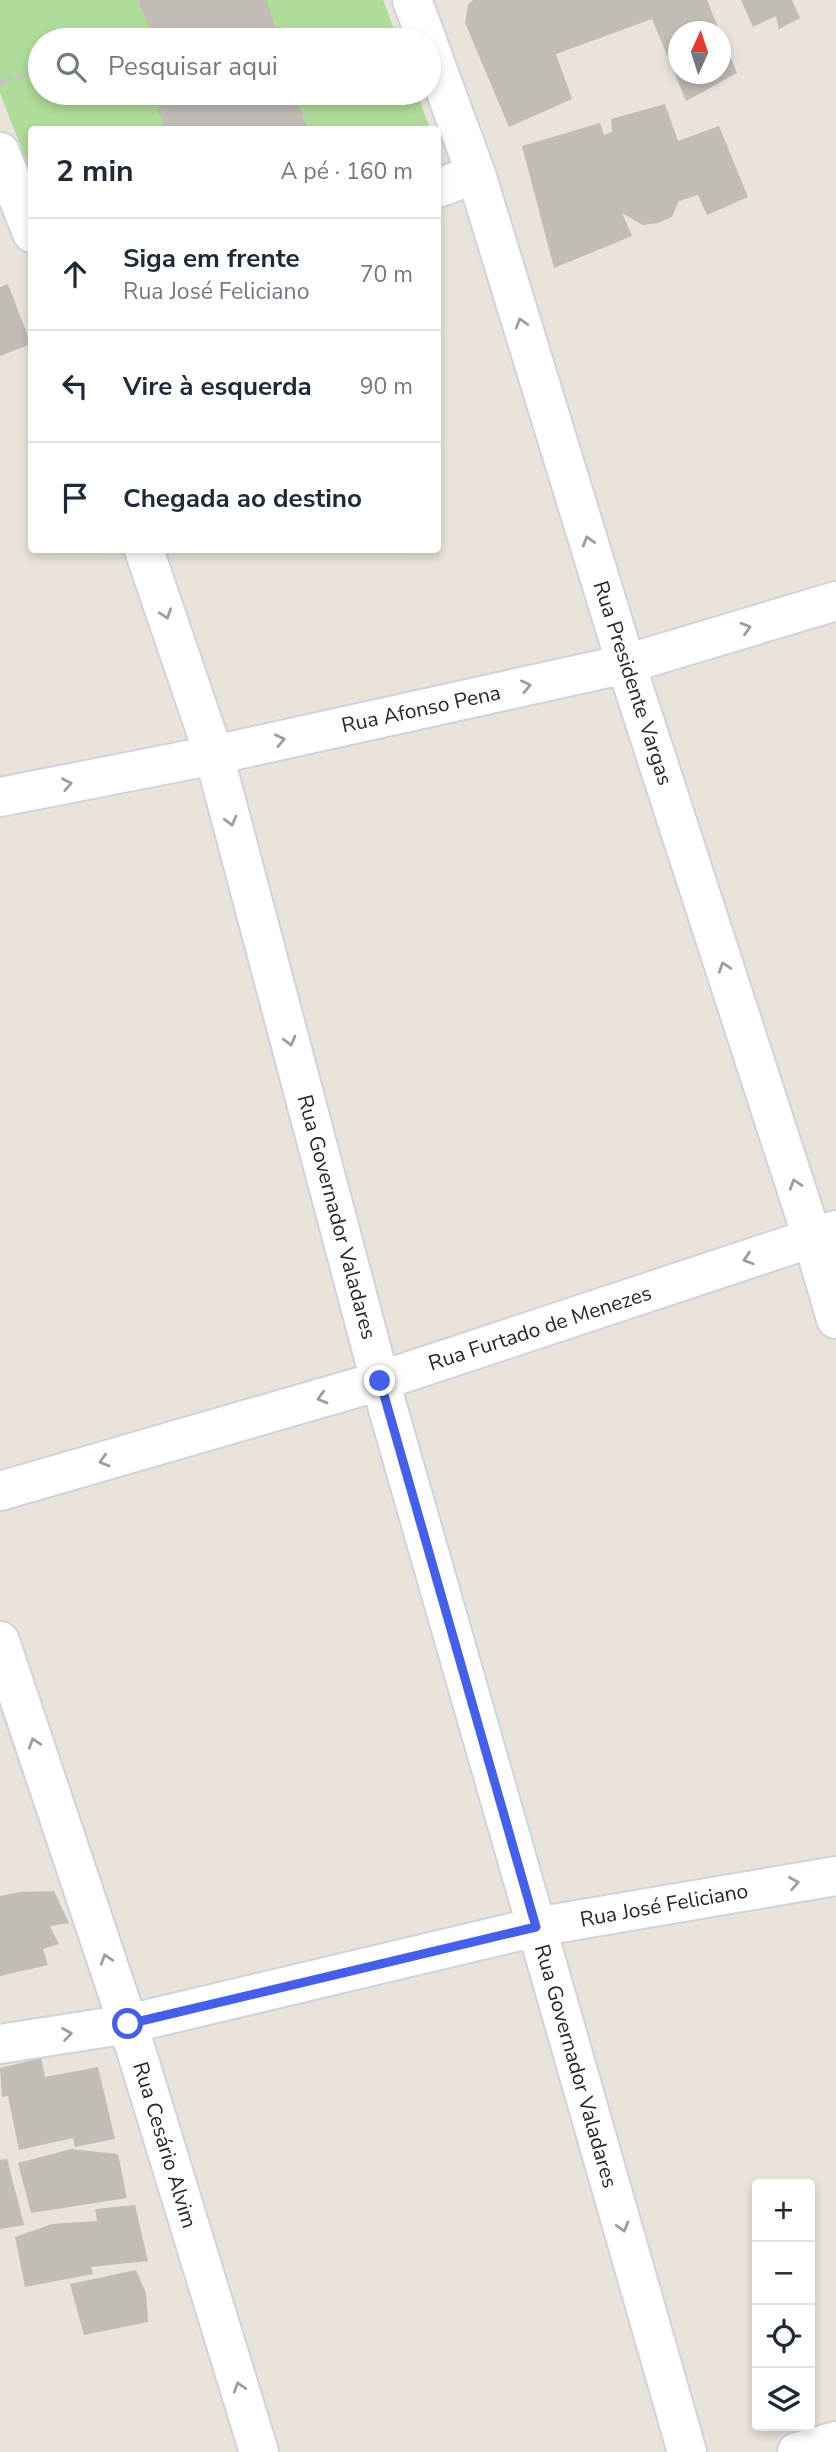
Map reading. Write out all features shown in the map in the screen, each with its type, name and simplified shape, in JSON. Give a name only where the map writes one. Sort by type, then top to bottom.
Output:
[{"type":"street","points":[[412,0],[422,28]]},
{"type":"street","name":"Rua Presidente Vargas","points":[[441,79],[476,174],[626,664],[824,1234],[836,1319]]},
{"type":"street","points":[[0,152],[28,223]]},
{"type":"street","points":[[441,187],[476,174]]},
{"type":"street","name":"Rua Governador Valadares","points":[[145,553],[214,755],[380,1381],[687,2452]]},
{"type":"street","name":"Rua Afonso Pena","points":[[0,797],[214,755],[626,664],[836,601]]},
{"type":"street","name":"Rua Furtado de Menezes","points":[[0,1491],[380,1381],[824,1234]]},
{"type":"street","name":"Rua Cesário Alvim","points":[[0,1641],[128,2024],[259,2452]]},
{"type":"street","name":"Rua José Feliciano","points":[[0,2044],[128,2024],[536,1927],[836,1876]]},
{"type":"street","points":[[797,2452],[836,2441]]},
{"type":"path","points":[[0,83],[28,74]]},
{"type":"green space","points":[[0,0],[383,0],[394,28],[28,28],[28,105],[421,105],[429,126],[28,126],[28,165],[0,93]]},
{"type":"building","points":[[138,0],[266,0],[276,28],[149,28]]},
{"type":"building","points":[[473,0],[707,0],[716,21],[668,21],[668,58],[652,19],[556,54],[572,99],[509,127],[465,23],[468,5]]},
{"type":"building","points":[[741,0],[792,0],[800,18],[779,29],[776,16],[753,27]]},
{"type":"building","points":[[731,58],[737,73],[731,76]]},
{"type":"building","points":[[679,84],[717,84],[686,101]]},
{"type":"building","points":[[665,104],[678,141],[719,126],[748,197],[707,215],[698,195],[679,201],[672,217],[643,225],[622,213],[632,236],[554,268],[522,146],[600,123],[604,135],[612,132],[611,119]]},
{"type":"building","points":[[162,105],[299,105],[307,126],[165,126],[157,110]]},
{"type":"building","points":[[8,284],[28,336],[28,345],[0,356],[0,287]]},
{"type":"building","points":[[54,1891],[69,1923],[50,1926],[59,1944],[43,1949],[48,1965],[0,1976],[0,1896],[19,1892]]},
{"type":"building","points":[[41,2058],[45,2077],[98,2067],[115,2139],[75,2147],[73,2138],[19,2150],[8,2096],[2,2097],[0,2068]]},
{"type":"building","points":[[71,2149],[118,2154],[127,2198],[31,2213],[18,2163]]},
{"type":"building","points":[[7,2159],[24,2225],[0,2229],[0,2160]]},
{"type":"building","points":[[135,2205],[148,2261],[91,2267],[93,2274],[25,2287],[15,2237],[52,2224],[97,2221],[95,2209]]},
{"type":"building","points":[[136,2270],[146,2293],[148,2322],[84,2335],[70,2284]]},
{"type":"route","points":[[128,2024],[536,1927],[380,1381]]}]
